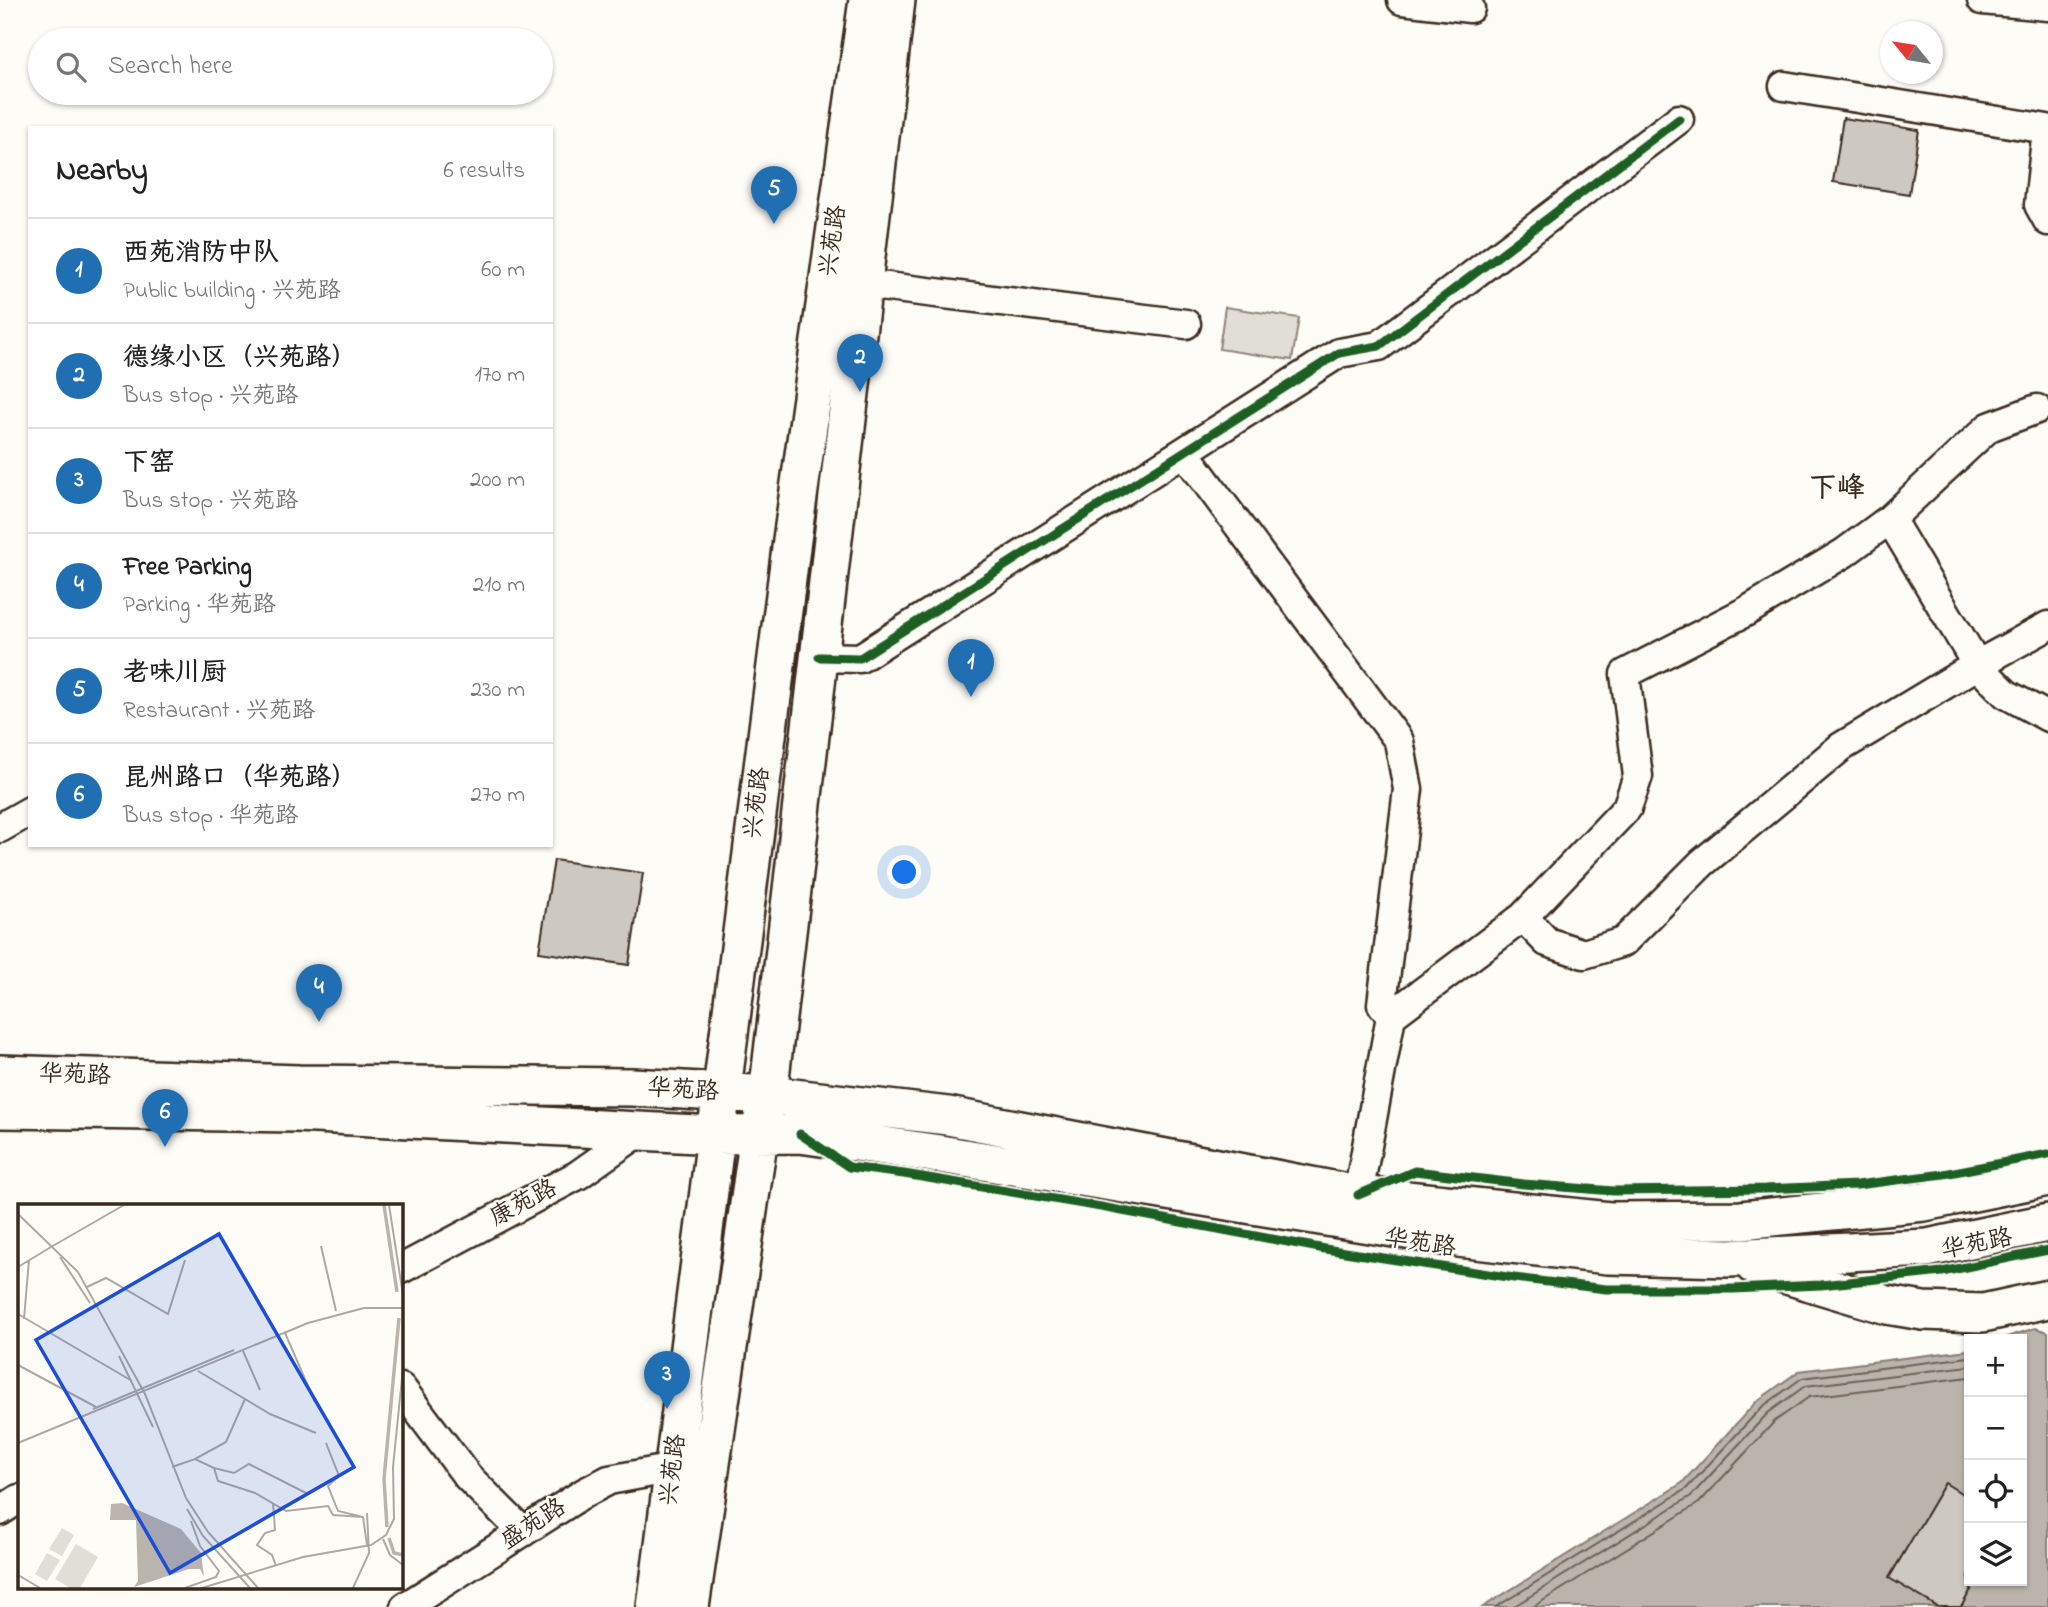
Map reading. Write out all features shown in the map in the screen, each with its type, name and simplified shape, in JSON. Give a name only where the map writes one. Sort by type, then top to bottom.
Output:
[{"type":"main road","name":"兴苑路","points":[[656,1607],[792,540],[868,0]]},
{"type":"main road","name":"兴苑路","points":[[690,1607],[759,1136],[768,1095],[896,0]]},
{"type":"main road","name":"华苑路","points":[[0,1074],[299,1084],[632,1087],[768,1095],[948,1116],[1358,1195],[1611,1221],[1741,1220],[1924,1202],[2048,1177]]},
{"type":"main road","name":"华苑路","points":[[0,1109],[296,1113],[716,1135],[800,1134],[940,1154],[1449,1237],[1608,1255],[1730,1258],[1927,1248],[2048,1223]]},
{"type":"main road","points":[[1730,1258],[1887,1305],[1923,1311],[1983,1312],[2048,1299]]},
{"type":"street","points":[[1402,0],[1470,8]]},
{"type":"street","points":[[1982,0],[2048,6]]},
{"type":"street","points":[[1784,86],[2047,129],[2039,205],[2048,221]]},
{"type":"street","points":[[819,657],[860,658],[1339,352],[1379,346],[1679,120]]},
{"type":"street","points":[[863,284],[1186,324]]},
{"type":"street","points":[[1358,1195],[1391,1016],[1523,917],[1627,808],[1638,776],[1625,674],[1758,604],[1844,554],[1890,519],[1989,427],[2038,409]]},
{"type":"street","points":[[1184,452],[1399,741],[1408,789],[1382,1004],[1391,1016]]},
{"type":"street","points":[[1890,519],[1978,665],[2006,694],[2048,717]]},
{"type":"street","points":[[1523,917],[1547,942],[1584,954],[1623,942],[1702,863],[1841,747],[2048,626]]},
{"type":"street","points":[[0,828],[28,812]]},
{"type":"street","name":"康苑路","points":[[402,1268],[578,1175],[642,1130]]},
{"type":"street","points":[[402,1389],[468,1477],[523,1532]]},
{"type":"street","name":"盛苑路","points":[[405,1607],[584,1493],[609,1480],[674,1468]]},
{"type":"street","points":[[0,1511],[18,1500]]},
{"type":"shaded area","points":[[1225,307],[1299,318],[1292,360],[1219,349]]},
{"type":"water","points":[[2035,1328],[2048,1332],[2048,1607],[1483,1607],[1682,1483],[1757,1401],[1799,1371],[1964,1351],[1964,1586],[2027,1586],[2027,1334],[2016,1334]]},
{"type":"building","points":[[1843,118],[1919,130],[1909,194],[1833,182]]},
{"type":"building","points":[[554,860],[643,873],[629,965],[539,952]]},
{"type":"building","points":[[1945,1483],[1964,1495],[1964,1586],[1973,1586],[1961,1607],[1938,1607],[1889,1578]]},
{"type":"cycle path","points":[[819,657],[860,658],[1339,353],[1379,346],[1679,119]]},
{"type":"cycle path","points":[[800,1134],[849,1167],[1101,1207],[1325,1249],[1606,1289],[1733,1289],[1821,1285],[1942,1272],[2048,1250]]},
{"type":"cycle path","points":[[1358,1195],[1415,1171],[1614,1191],[1765,1189],[1857,1185],[1944,1174],[2048,1154]]},
{"type":"place","name":"老味川厨","points":[[774,224]]},
{"type":"place","name":"德缘小区（兴苑路）","points":[[860,392]]},
{"type":"place","name":"西苑消防中队","points":[[971,697]]},
{"type":"place","name":"Free Parking","points":[[319,1022]]},
{"type":"place","name":"昆州路口（华苑路）","points":[[165,1147]]},
{"type":"place","name":"下窑","points":[[667,1409]]},
{"type":"district","name":"下峰","points":[[1837,489]]}]
